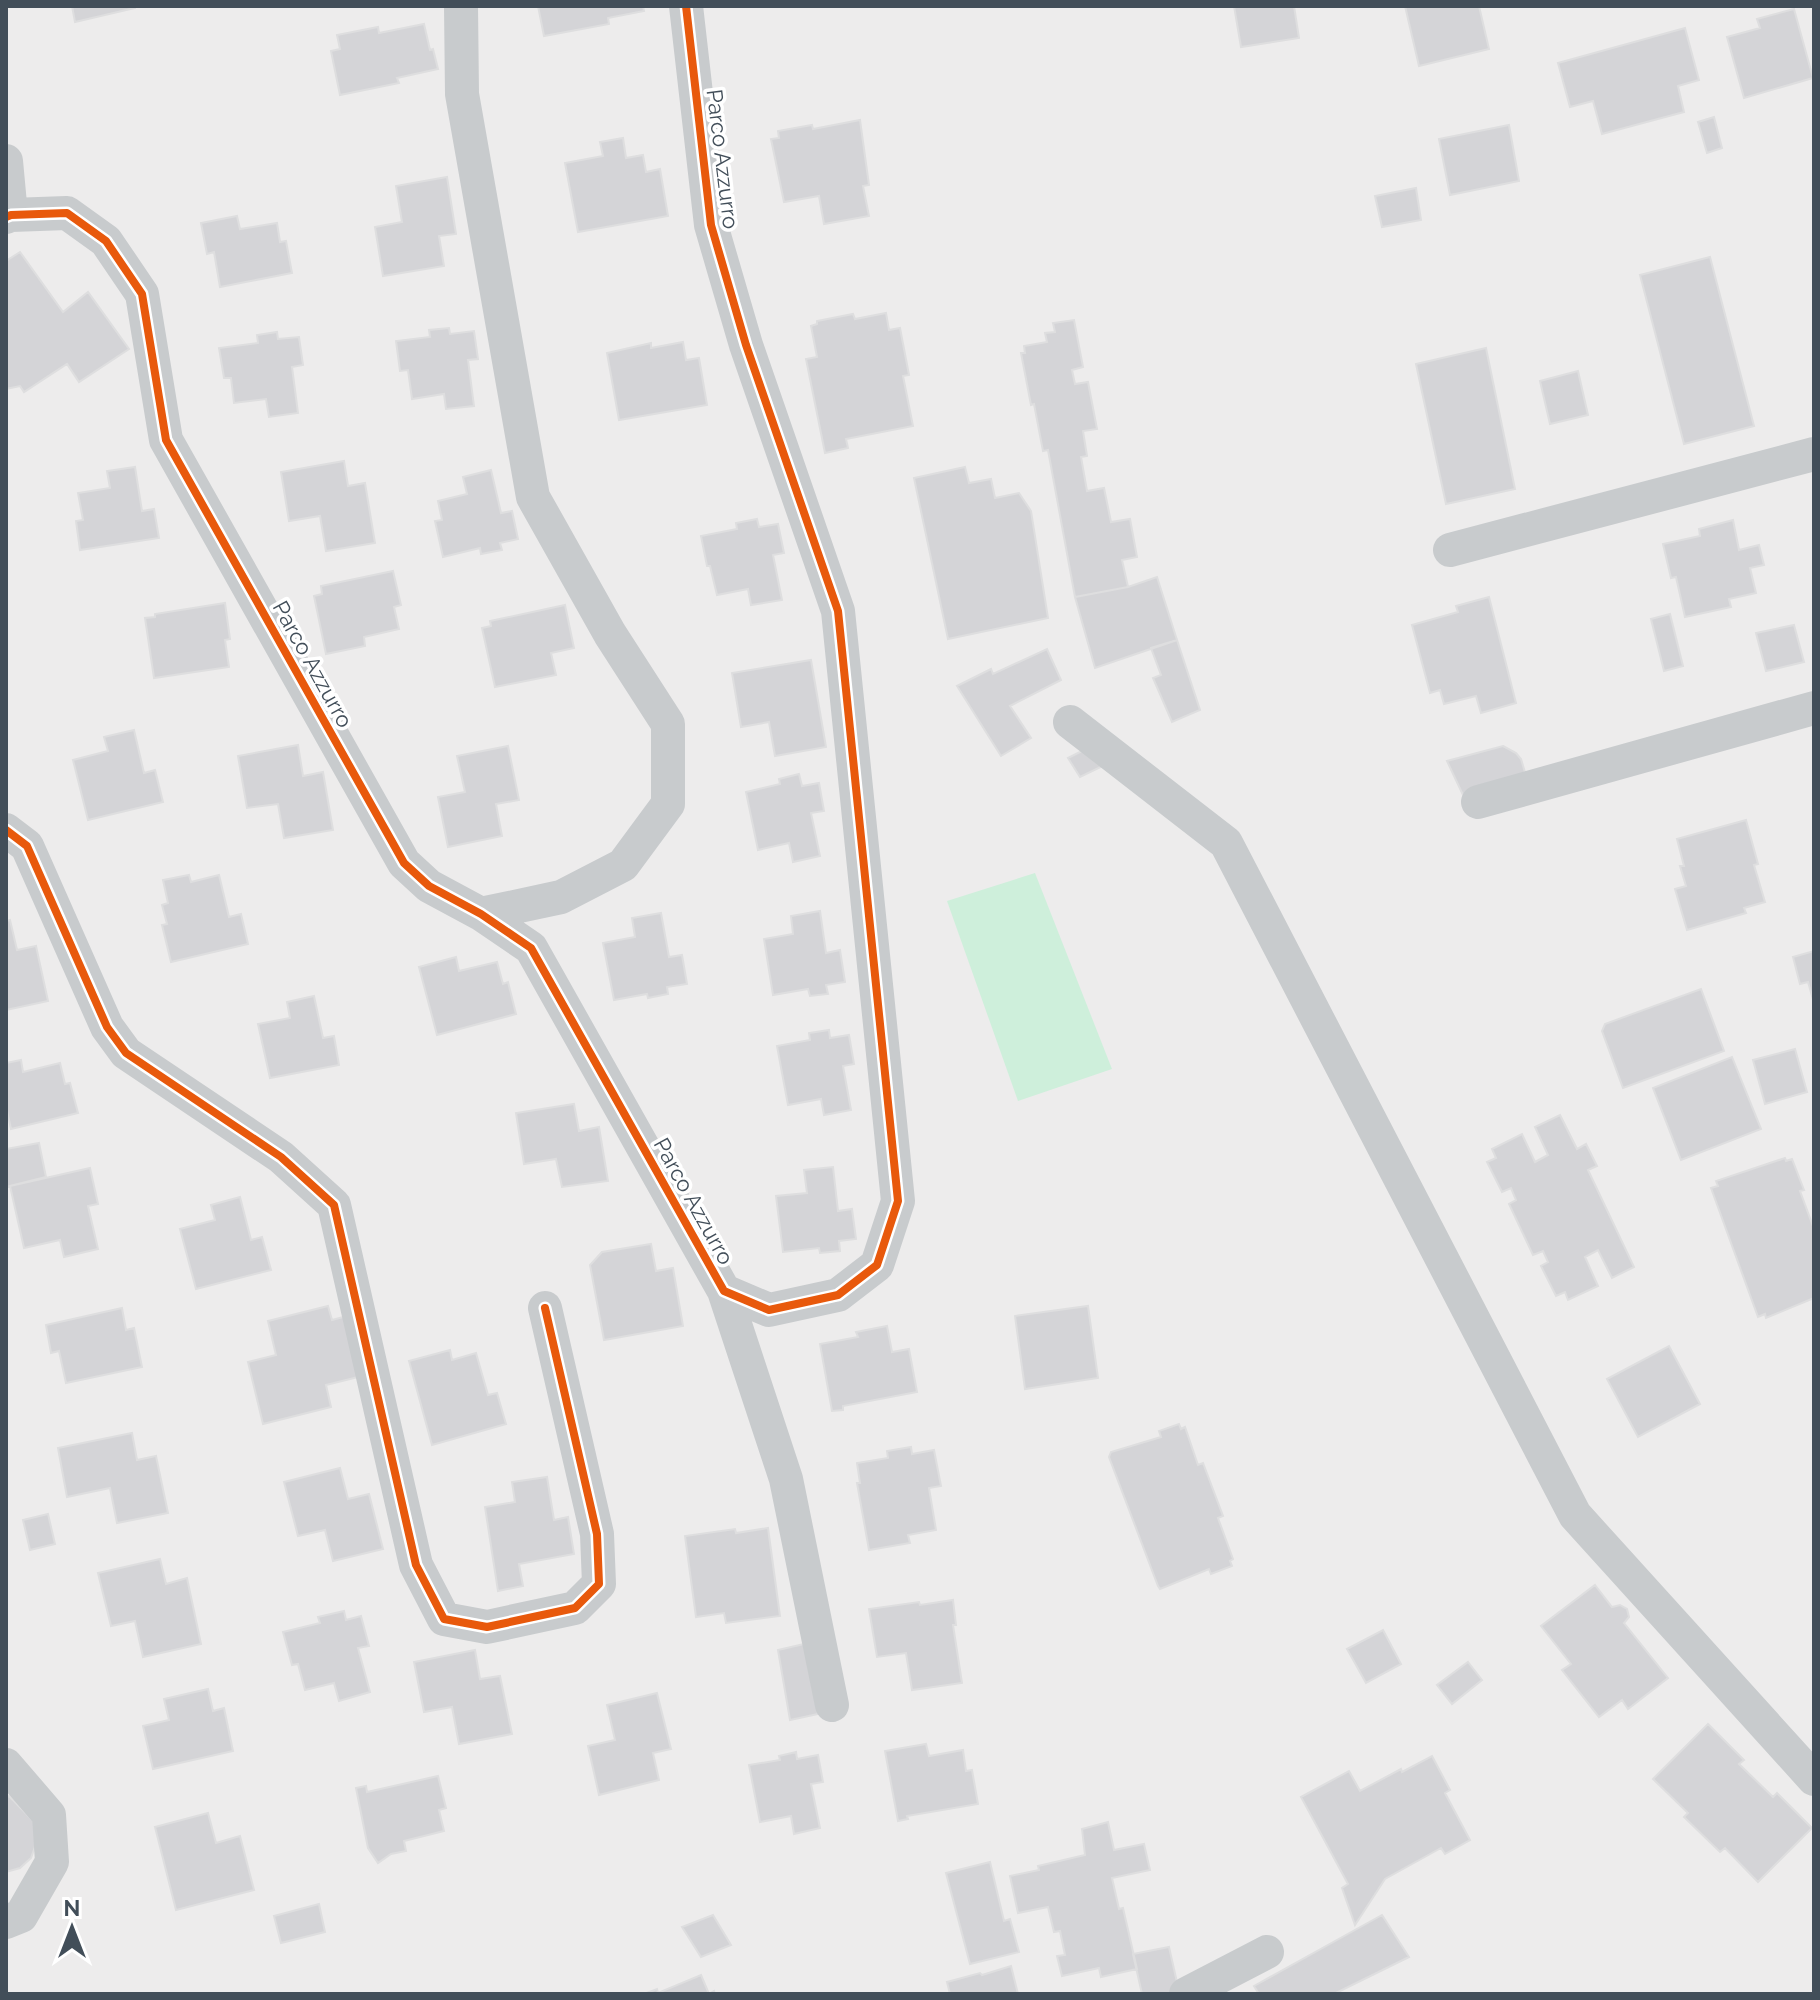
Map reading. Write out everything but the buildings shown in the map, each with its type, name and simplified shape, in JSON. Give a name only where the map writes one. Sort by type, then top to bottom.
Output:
[{"type":"street","points":[[461,6],[462,94],[533,497],[610,634],[668,724],[668,804],[623,865],[561,897],[481,914]]},
{"type":"street","name":"Parco Azzurro","points":[[686,6],[711,225],[746,345],[838,611],[898,1201],[877,1265],[838,1295],[769,1310],[724,1291]]},
{"type":"street","name":"Parco Azzurro","points":[[6,161],[9,216],[67,213],[106,241],[142,294],[166,440],[404,863],[429,886],[481,914],[531,948],[724,1291],[786,1479],[832,1705]]},
{"type":"street","points":[[1450,550],[1814,454]]},
{"type":"street","points":[[1478,802],[1814,708]]},
{"type":"street","points":[[1070,722],[1226,843],[1575,1515],[1814,1779]]},
{"type":"street","points":[[6,830],[27,846],[107,1027],[126,1053],[281,1157],[334,1205],[416,1565],[444,1619],[487,1627],[575,1608],[599,1584],[597,1534],[545,1308]]},
{"type":"street","points":[[6,1765],[49,1815],[52,1862],[21,1916],[6,1922]]},
{"type":"street","points":[[1186,1994],[1267,1952]]},
{"type":"green space","points":[[1035,873],[1112,1069],[1018,1101],[947,901]]},
{"type":"cycle path","points":[[6,217],[67,213],[106,241],[142,294],[166,440],[404,863],[429,886],[481,914],[531,948],[724,1291],[769,1310],[838,1295],[877,1265],[898,1201],[838,611],[746,345],[711,225],[686,6]]},
{"type":"cycle path","points":[[6,830],[27,846],[107,1027],[126,1053],[281,1157],[334,1205],[416,1565],[444,1619],[487,1627],[575,1608],[599,1584],[597,1534],[545,1308]]}]
